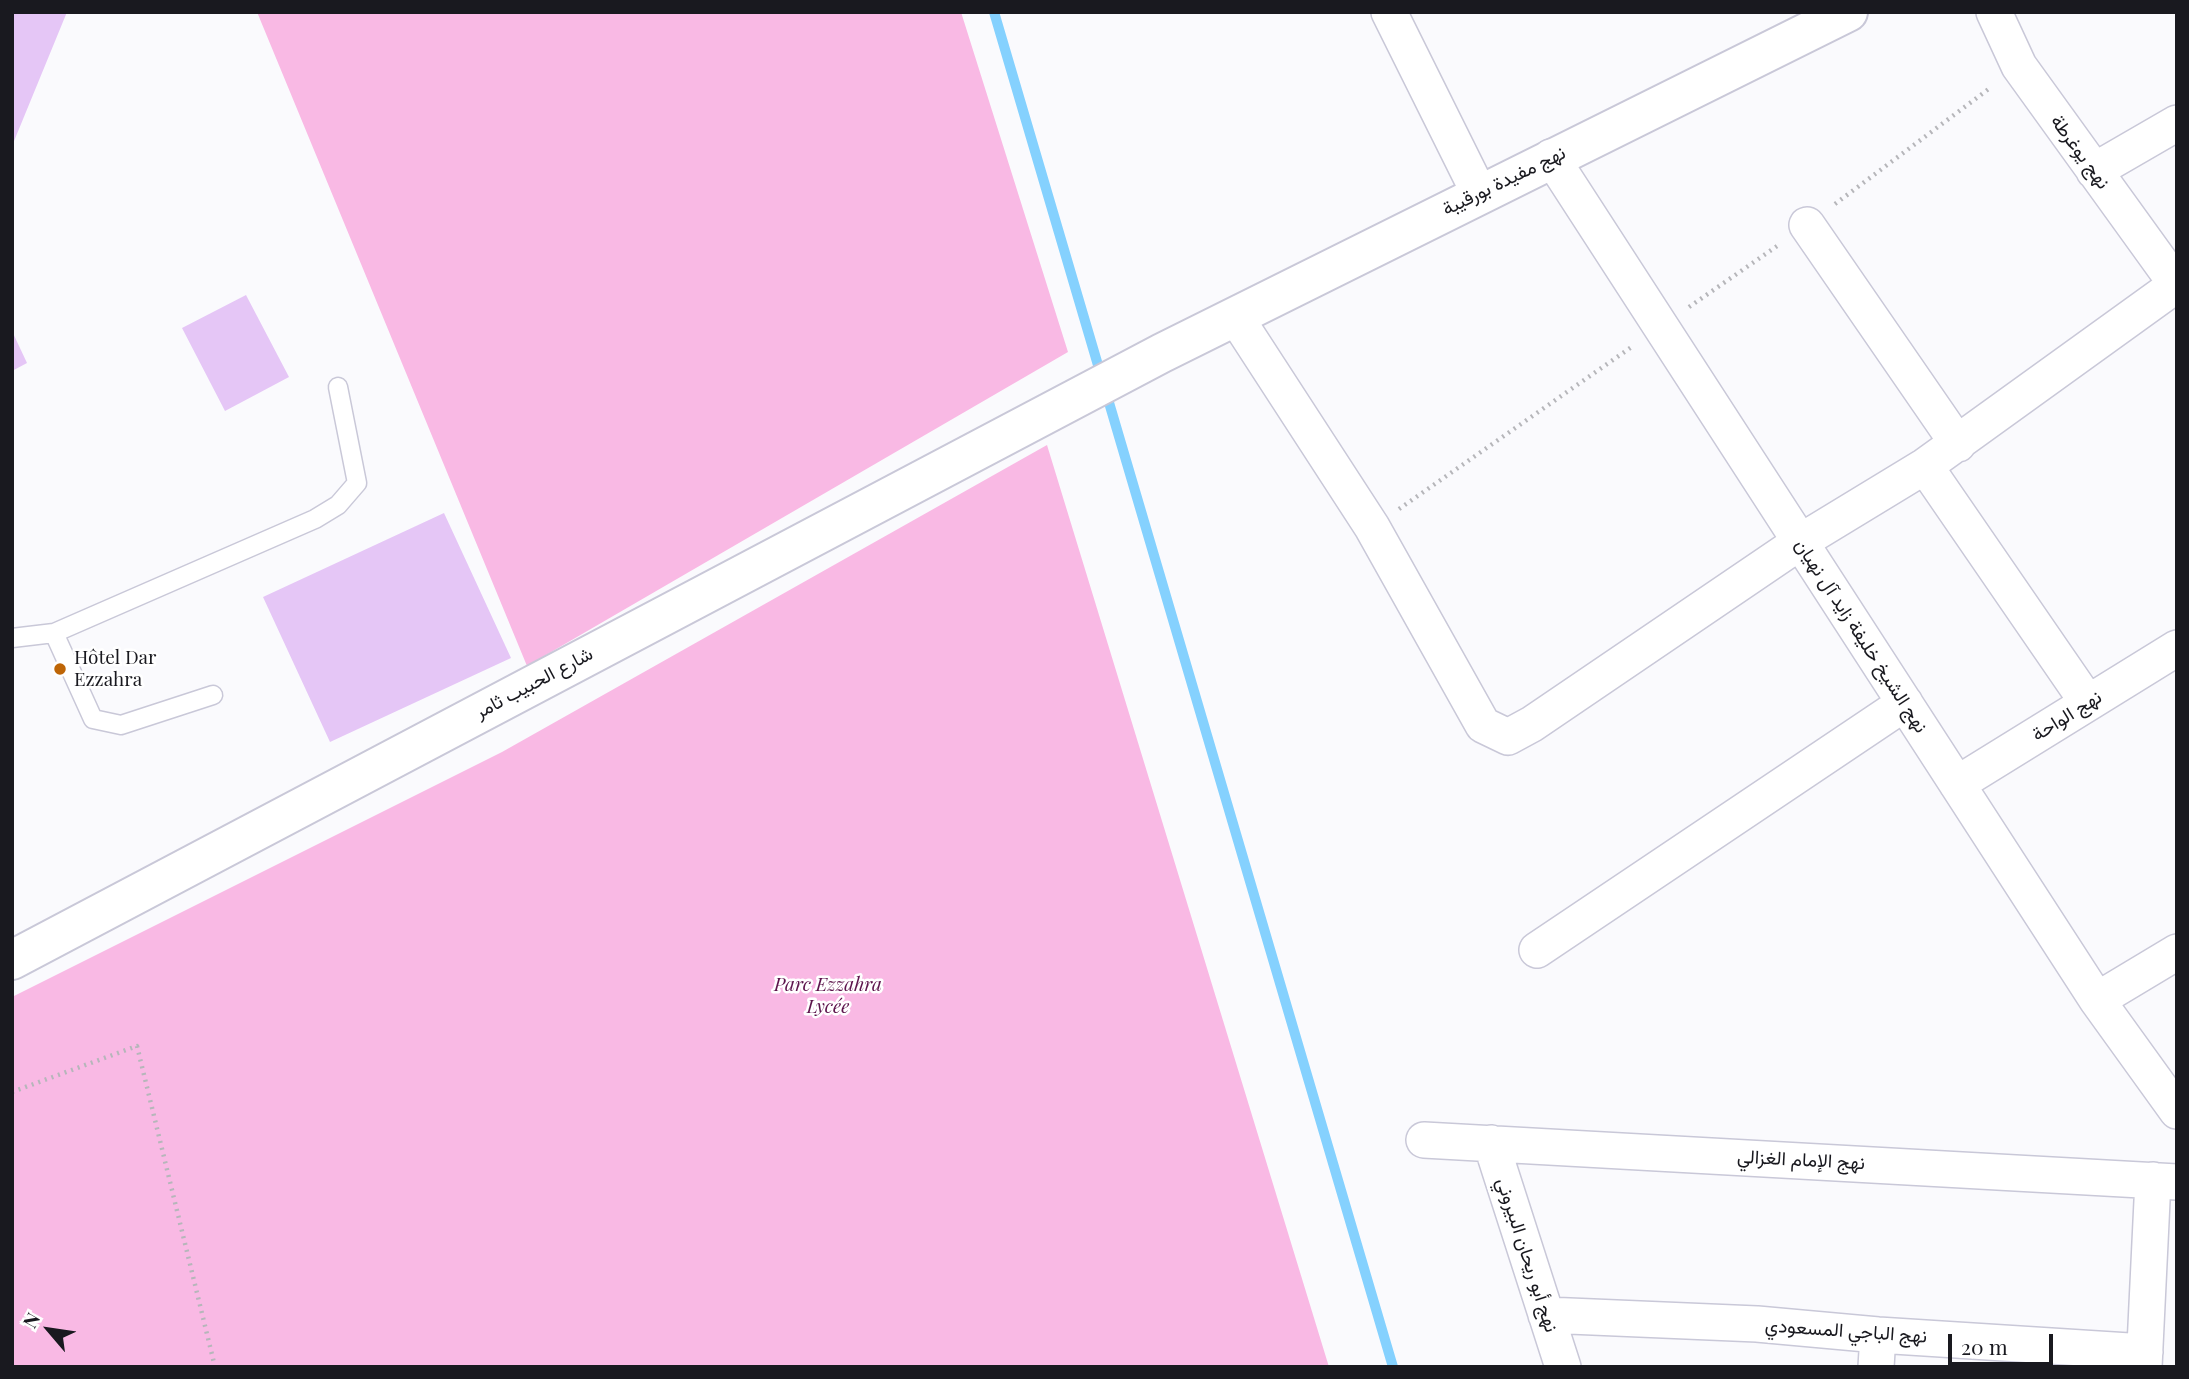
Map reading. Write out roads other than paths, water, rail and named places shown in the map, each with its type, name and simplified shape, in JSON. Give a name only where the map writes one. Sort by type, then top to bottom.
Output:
[{"type":"street","name":"نهج مفيدة بورقيبة","points":[[1162,353],[1551,157],[1848,12]]},
{"type":"street","name":"نهج يوغرطة","points":[[1994,12],[2019,66],[2177,285]]},
{"type":"street","points":[[1399,15],[1479,193]]},
{"type":"street","points":[[2094,171],[2177,124]]},
{"type":"street","name":"نهج الشيخ خليفة زايد آل نهيان","points":[[1551,157],[2097,1000],[2177,1111]]},
{"type":"street","points":[[1807,225],[1958,444]]},
{"type":"street","points":[[1236,316],[1372,527],[1483,725],[1508,737],[1532,724],[1800,542],[1958,444],[2177,285]]},
{"type":"street","name":"شارع الحبيب ثامر","points":[[12,960],[1162,353]]},
{"type":"street","points":[[1925,466],[2088,703]]},
{"type":"street","name":"نهج الواحة","points":[[1957,784],[2177,648]]},
{"type":"street","points":[[1537,950],[1905,703]]},
{"type":"street","points":[[2097,1000],[2177,952]]},
{"type":"street","name":"نهج الإمام الغزالي","points":[[1424,1140],[2165,1181]]},
{"type":"street","name":"نهج أبو ريحان البيروني","points":[[1491,1143],[1563,1367]]},
{"type":"street","points":[[2144,1359],[2165,1181]]},
{"type":"street","name":"نهج الباجي المسعودي","points":[[1546,1315],[1757,1324],[1877,1351],[2144,1359]]},
{"type":"lane","points":[[12,638],[54,633],[316,519],[338,505],[358,483],[338,387]]},
{"type":"lane","points":[[54,633],[93,719],[121,725],[213,695]]},
{"type":"waterway","points":[[994,12],[1393,1367]]},
{"type":"place","name":"Hôtel Dar Ezzahra","points":[[60,669]]},
{"type":"park label","name":"Parc Ezzahra Lycée","points":[[828,996]]}]
